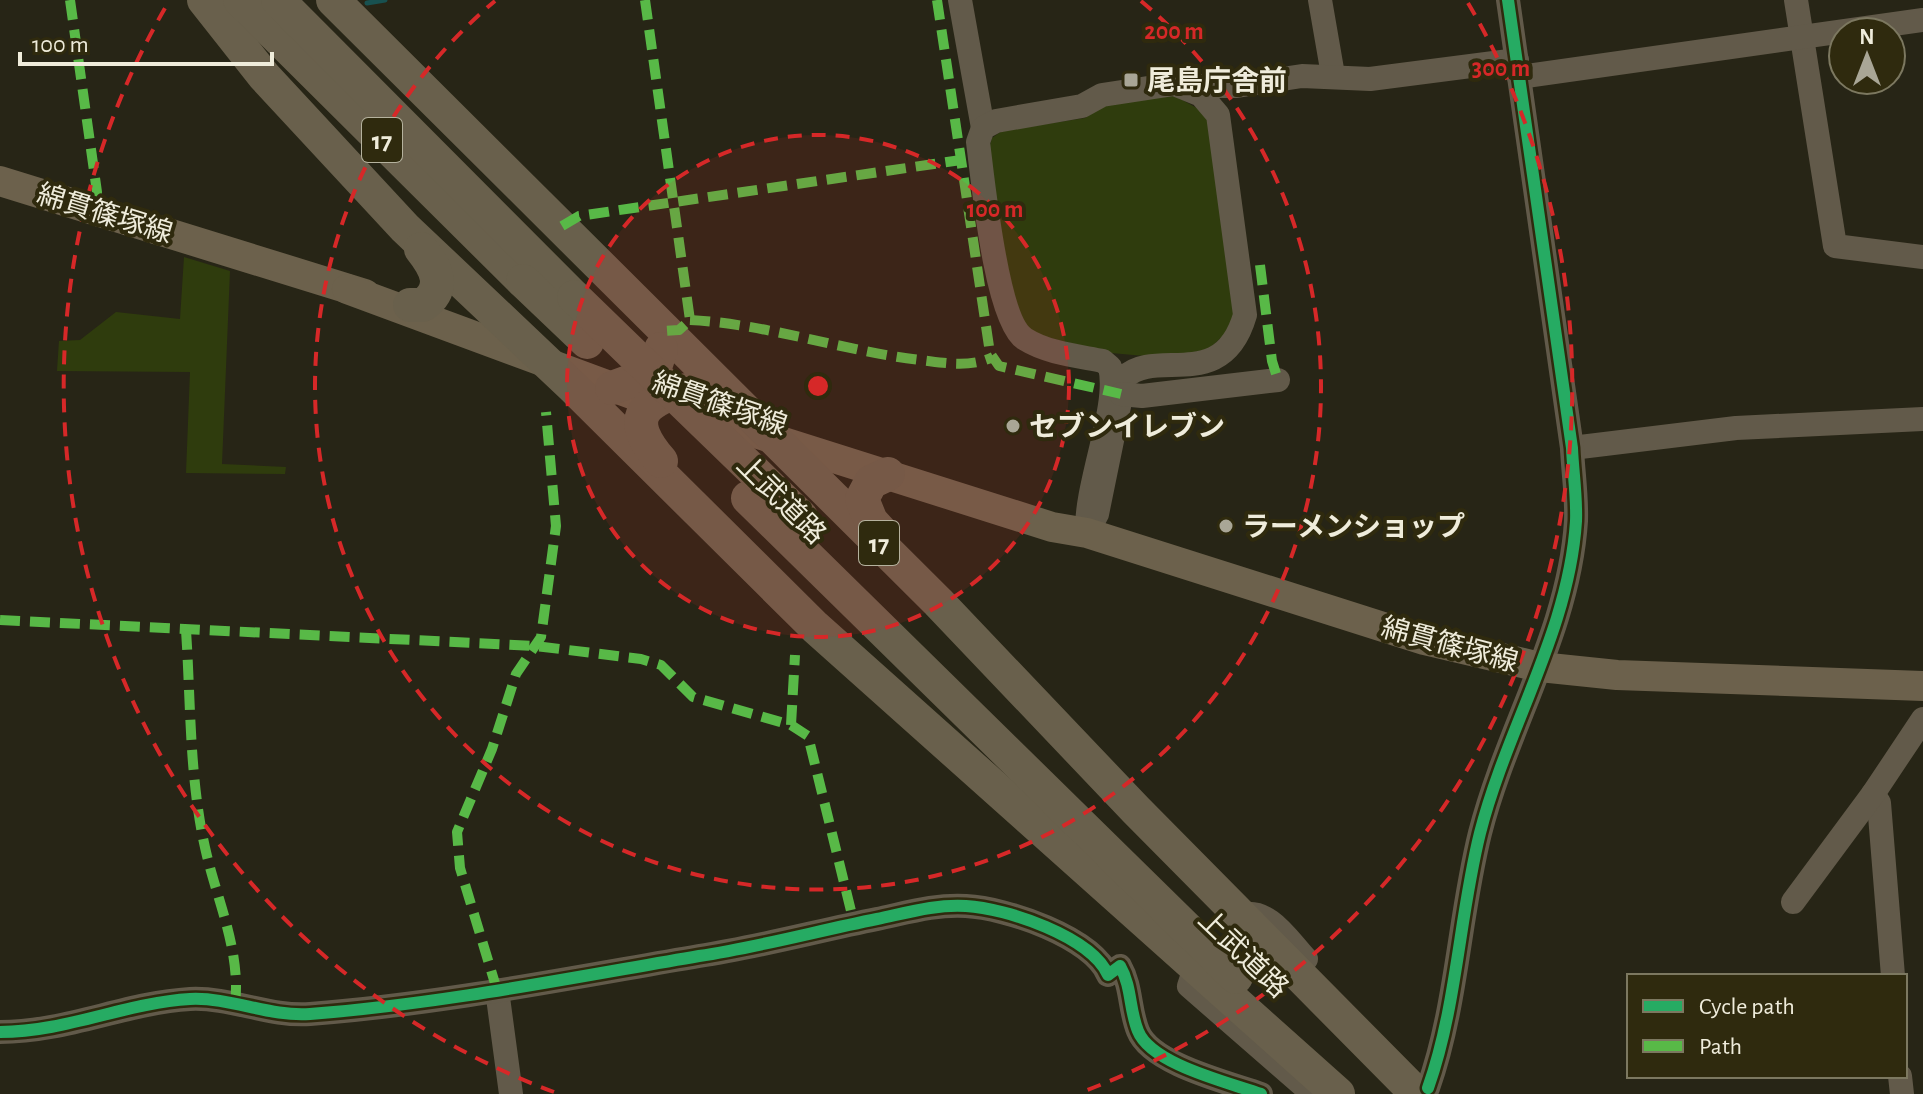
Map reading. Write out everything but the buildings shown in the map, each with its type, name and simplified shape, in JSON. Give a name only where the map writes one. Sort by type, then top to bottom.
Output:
[{"type":"highway","name":"17","points":[[204,0],[264,76],[405,228],[553,367],[724,539],[887,695],[1049,834],[1338,1094]]},
{"type":"highway","name":"上武道路","points":[[240,0],[1355,1094]]},
{"type":"highway","name":"上武道路","points":[[278,0],[574,297],[1125,838],[1393,1094]]},
{"type":"highway","name":"17","points":[[340,2],[938,602],[1240,915],[1427,1092]]},
{"type":"highway","points":[[405,228],[438,278],[436,292],[428,301],[410,305]]},
{"type":"highway","points":[[608,274],[659,343],[660,360],[641,418],[644,440],[724,539]]},
{"type":"highway","points":[[612,388],[686,390]]},
{"type":"highway","points":[[888,474],[866,488],[864,507],[938,602]]},
{"type":"main road","name":"綿貫篠塚線","points":[[0,181],[347,289],[520,337],[775,440],[1052,527],[1087,533],[1424,640],[1540,667],[1668,678],[1923,686]]},
{"type":"main road","name":"綿貫篠塚線","points":[[347,289],[612,388]]},
{"type":"main road","name":"綿貫篠塚線","points":[[686,390],[1056,515],[1087,533]]},
{"type":"street","points":[[185,0],[304,134]]},
{"type":"street","points":[[960,0],[983,128],[978,142],[1000,285],[1014,328],[1023,338],[1041,347],[1103,361],[1110,367],[1111,392],[1086,510],[1087,533]]},
{"type":"street","points":[[1320,0],[1333,75]]},
{"type":"street","points":[[1427,1092],[1449,1007],[1481,830],[1495,784],[1540,667],[1572,548],[1576,519],[1572,448],[1508,0]]},
{"type":"street","points":[[1796,0],[1835,246],[1923,257]]},
{"type":"street","points":[[983,128],[996,121],[1082,106],[1102,95],[1174,84],[1237,86],[1333,75],[1370,79],[1518,69],[1923,20]]},
{"type":"street","points":[[1174,84],[1201,95],[1218,115]]},
{"type":"street","points":[[1087,533],[1097,514],[1125,377],[1131,371],[1201,363],[1232,344],[1242,327],[1245,296],[1218,115],[1221,97],[1237,86]]},
{"type":"street","points":[[1121,394],[1142,396],[1278,380]]},
{"type":"street","points":[[1572,448],[1736,428],[1923,419]]},
{"type":"street","points":[[1793,902],[1873,794],[1923,719]]},
{"type":"street","points":[[1873,794],[1879,803],[1893,974]]},
{"type":"street","points":[[0,1032],[48,1030],[165,1002],[191,999],[294,1015],[497,990],[723,953],[928,908],[970,906],[1014,916],[1083,946],[1096,956],[1108,975],[1120,966],[1129,981],[1136,1026],[1144,1045],[1218,1087],[1261,1094]]},
{"type":"street","points":[[1195,968],[1189,986],[1304,1091]]},
{"type":"street","points":[[497,990],[511,1094]]},
{"type":"green space","points":[[1175,96],[1204,112],[1211,125],[1238,302],[1230,329],[1209,349],[1167,358],[1111,353],[1034,334],[1011,305],[988,152],[992,138],[1002,131],[1085,118],[1107,103]]},
{"type":"green space","points":[[184,257],[230,271],[222,464],[286,467],[285,474],[186,473],[190,372],[57,371],[59,341],[80,340],[116,312],[180,319]]},
{"type":"waterway","points":[[367,3],[385,0]]},
{"type":"marked path","points":[[70,0],[97,192],[94,210]]},
{"type":"marked path","points":[[645,0],[690,320],[679,330],[665,331]]},
{"type":"marked path","points":[[937,0],[990,353],[999,366],[1121,394]]},
{"type":"marked path","points":[[562,226],[579,216],[961,160]]},
{"type":"marked path","points":[[1260,265],[1272,361],[1278,380]]},
{"type":"marked path","points":[[690,320],[719,322],[863,351],[939,362],[966,364],[993,357]]},
{"type":"marked path","points":[[497,990],[460,868],[457,832],[492,749],[516,674],[541,637],[556,526],[546,412]]},
{"type":"marked path","points":[[0,620],[536,646],[641,659],[661,665],[693,697],[791,725],[808,736],[854,923]]},
{"type":"marked path","points":[[186,630],[197,800],[207,856],[232,948],[235,1005]]},
{"type":"marked path","points":[[791,725],[795,655]]},
{"type":"cycle path","points":[[1428,1088],[1452,993],[1480,833],[1505,755],[1550,640],[1571,562],[1576,521],[1572,448],[1508,0]]},
{"type":"cycle path","points":[[0,1032],[72,1023],[142,1006],[190,999],[295,1014],[407,1004],[766,944],[921,910],[966,906],[1003,912],[1067,937],[1085,948],[1108,975],[1120,966],[1127,982],[1135,1023],[1146,1043],[1158,1053],[1192,1070],[1261,1094]]},
{"type":"place","name":"尾島庁舎前","points":[[1131,80]]},
{"type":"place","name":"セブンイレブン","points":[[1013,426]]},
{"type":"place","name":"ラーメンショップ","points":[[1226,526]]}]
